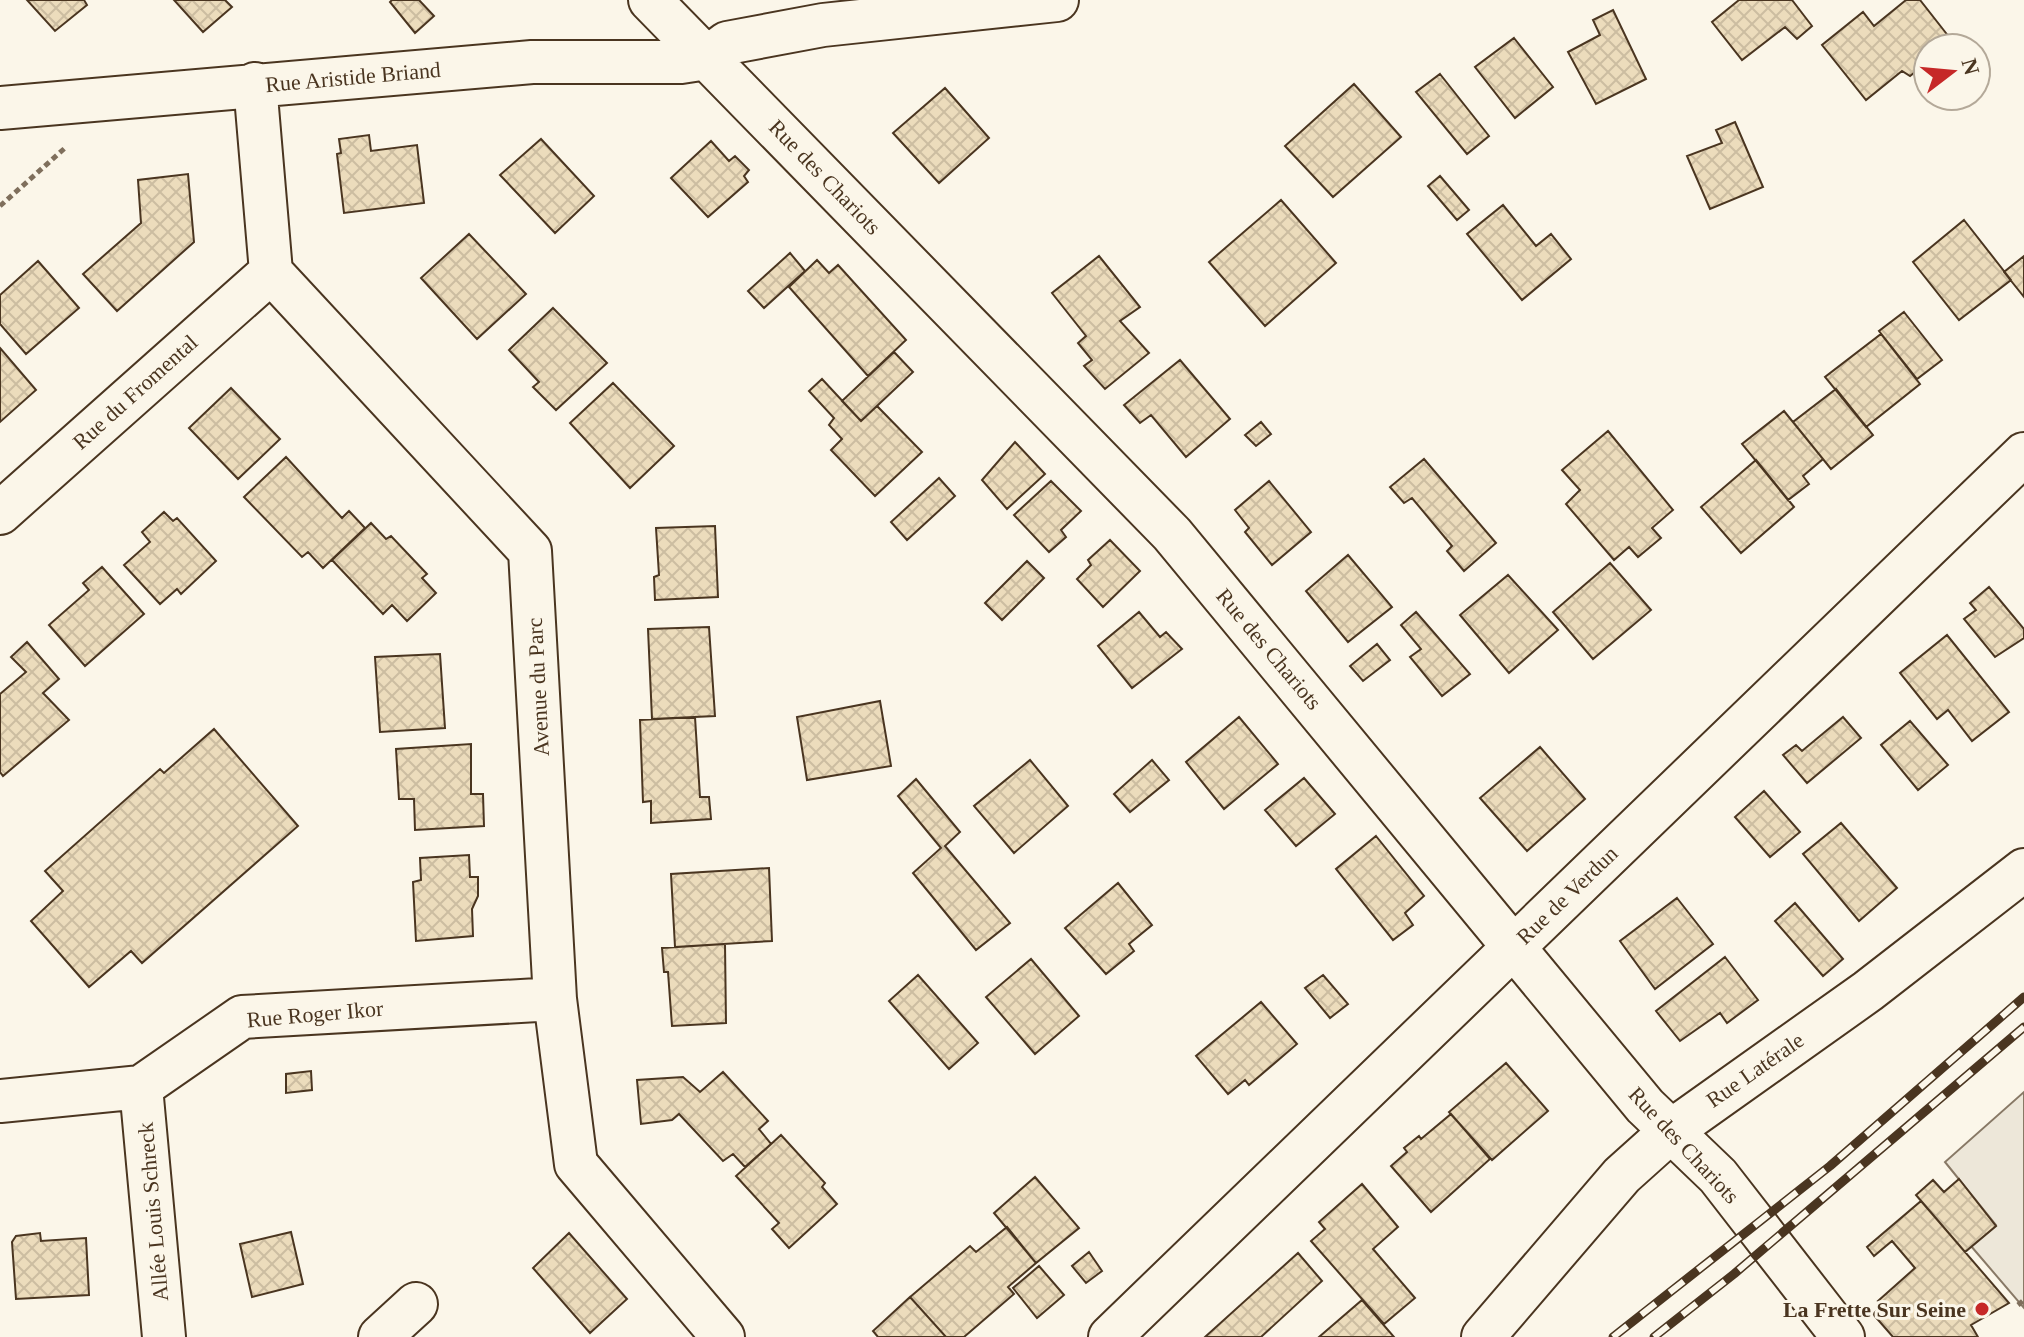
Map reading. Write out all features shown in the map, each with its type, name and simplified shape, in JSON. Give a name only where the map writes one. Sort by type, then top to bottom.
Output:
[{"type":"street","name":"Rue des Chariots","points":[[650,0],[1172,534],[1515,945],[1645,1106],[1718,1176],[1843,1337]]},
{"type":"street","points":[[707,58],[727,43],[823,25],[1057,0]]},
{"type":"street","name":"Rue Aristide Briand","points":[[0,108],[532,62],[681,62],[707,58]]},
{"type":"street","points":[[255,84],[271,272]]},
{"type":"street","name":"Rue du Fromental","points":[[0,513],[271,272]]},
{"type":"street","name":"Avenue du Parc","points":[[271,272],[530,551],[555,999],[576,1164],[723,1337]]},
{"type":"street","name":"Rue de Verdun","points":[[1110,1337],[2024,454]]},
{"type":"street","name":"Rue Latérale","points":[[1483,1337],[1622,1175],[1671,1131],[1868,991],[2024,870]]},
{"type":"street","name":"Rue Roger Ikor","points":[[0,1101],[141,1087],[242,1017],[555,999]]},
{"type":"street","name":"Allée Louis Schreck","points":[[141,1087],[164,1337]]},
{"type":"street","points":[[380,1337],[416,1304]]},
{"type":"shaded area","points":[[2024,1092],[2024,1308],[1971,1246],[1996,1225],[1945,1162]]},
{"type":"building","points":[[27,0],[84,0],[87,5],[55,31]]},
{"type":"building","points":[[174,0],[225,0],[232,7],[203,32]]},
{"type":"building","points":[[419,0],[434,16],[415,33],[390,2]]},
{"type":"building","points":[[1739,0],[1792,0],[1812,26],[1797,39],[1785,27],[1742,60],[1712,22]]},
{"type":"building","points":[[1906,0],[1920,0],[1945,32],[1912,32],[1912,74],[1902,71],[1866,100],[1822,45],[1863,12],[1874,26]]},
{"type":"building","points":[[1613,10],[1646,79],[1596,104],[1568,52],[1600,35],[1593,20]]},
{"type":"building","points":[[1514,38],[1553,87],[1515,118],[1475,67]]},
{"type":"building","points":[[1440,74],[1489,136],[1467,154],[1416,92]]},
{"type":"building","points":[[1354,84],[1401,137],[1333,197],[1285,146]]},
{"type":"building","points":[[945,88],[989,138],[939,183],[893,133]]},
{"type":"building","points":[[1735,122],[1763,187],[1710,209],[1687,156],[1722,143],[1716,130]]},
{"type":"building","points":[[369,135],[371,151],[417,145],[424,203],[344,213],[337,154],[341,153],[339,139]]},
{"type":"building","points":[[541,139],[594,196],[555,233],[500,175]]},
{"type":"building","points":[[711,141],[729,161],[735,156],[749,170],[744,176],[748,182],[708,217],[671,178]]},
{"type":"building","points":[[188,174],[194,242],[117,311],[83,274],[141,223],[138,180]]},
{"type":"building","points":[[1440,176],[1469,210],[1457,220],[1428,186]]},
{"type":"building","points":[[1281,200],[1336,263],[1265,326],[1209,262]]},
{"type":"building","points":[[1503,205],[1536,246],[1551,234],[1571,259],[1522,300],[1467,234]]},
{"type":"building","points":[[1964,220],[2011,280],[1959,320],[1913,262]]},
{"type":"building","points":[[469,234],[526,294],[477,339],[421,278]]},
{"type":"building","points":[[790,253],[805,271],[764,308],[748,291]]},
{"type":"building","points":[[1099,256],[1140,307],[1120,321],[1149,353],[1105,389],[1084,366],[1092,360],[1078,343],[1086,336],[1052,293]]},
{"type":"building","points":[[2024,256],[2024,297],[2004,272]]},
{"type":"building","points":[[817,260],[829,273],[838,265],[906,340],[868,376],[789,287]]},
{"type":"building","points":[[38,261],[79,308],[26,354],[0,324],[0,295]]},
{"type":"building","points":[[553,308],[607,363],[556,410],[533,387],[539,382],[509,350]]},
{"type":"building","points":[[1904,312],[1942,360],[1917,379],[1879,331]]},
{"type":"building","points":[[1881,334],[1920,384],[1866,427],[1825,377]]},
{"type":"building","points":[[0,348],[36,390],[0,422]]},
{"type":"building","points":[[894,352],[913,372],[861,421],[842,401]]},
{"type":"building","points":[[1180,360],[1230,419],[1186,457],[1151,415],[1140,423],[1124,405]]},
{"type":"building","points":[[822,379],[861,421],[877,406],[922,452],[875,496],[831,450],[842,439],[829,425],[834,418],[809,391]]},
{"type":"building","points":[[613,383],[674,446],[630,488],[570,423]]},
{"type":"building","points":[[231,388],[280,439],[238,479],[189,428]]},
{"type":"building","points":[[1836,389],[1873,435],[1831,469],[1793,422]]},
{"type":"building","points":[[1784,411],[1823,459],[1803,476],[1809,484],[1788,500],[1742,444]]},
{"type":"building","points":[[1261,422],[1271,434],[1256,446],[1245,435]]},
{"type":"building","points":[[1608,431],[1673,510],[1652,528],[1661,538],[1638,557],[1629,547],[1614,560],[1566,504],[1580,490],[1562,470]]},
{"type":"building","points":[[1015,442],[1045,474],[1007,509],[982,480]]},
{"type":"building","points":[[286,457],[342,518],[349,511],[365,528],[323,568],[308,552],[302,557],[244,497]]},
{"type":"building","points":[[1424,459],[1496,543],[1464,571],[1447,551],[1452,546],[1412,498],[1404,503],[1390,487]]},
{"type":"building","points":[[1756,460],[1794,507],[1741,553],[1701,507]]},
{"type":"building","points":[[939,478],[955,496],[907,540],[891,522]]},
{"type":"building","points":[[1051,481],[1081,511],[1061,530],[1066,537],[1049,552],[1014,515]]},
{"type":"building","points":[[1269,481],[1311,532],[1272,565],[1245,532],[1249,528],[1235,510]]},
{"type":"building","points":[[164,512],[173,521],[177,518],[216,561],[181,594],[177,589],[160,604],[124,565],[150,542],[142,532]]},
{"type":"building","points":[[371,523],[386,539],[391,536],[427,574],[422,578],[436,593],[407,621],[392,605],[383,614],[332,560]]},
{"type":"building","points":[[715,526],[718,597],[655,600],[654,577],[659,575],[656,528]]},
{"type":"building","points":[[1110,540],[1140,571],[1103,607],[1077,579],[1091,565],[1088,560]]},
{"type":"building","points":[[1348,555],[1392,607],[1348,642],[1306,591]]},
{"type":"building","points":[[1027,561],[1044,578],[1002,620],[985,603]]},
{"type":"building","points":[[1610,563],[1651,610],[1593,659],[1553,612]]},
{"type":"building","points":[[102,567],[144,614],[85,666],[49,625],[89,590],[83,583]]},
{"type":"building","points":[[1508,575],[1558,630],[1509,673],[1460,615]]},
{"type":"building","points":[[1989,587],[2024,629],[2024,638],[1995,657],[1964,619],[1976,610],[1970,603]]},
{"type":"building","points":[[1139,612],[1160,637],[1166,632],[1182,649],[1132,688],[1098,646]]},
{"type":"building","points":[[1416,612],[1470,674],[1442,696],[1410,657],[1421,649],[1401,625]]},
{"type":"building","points":[[709,627],[715,716],[652,719],[648,629]]},
{"type":"building","points":[[1947,635],[2009,712],[1972,741],[1948,710],[1937,719],[1900,673]]},
{"type":"building","points":[[27,642],[59,679],[43,693],[69,720],[3,776],[0,772],[0,694],[26,672],[11,657]]},
{"type":"building","points":[[1377,644],[1390,660],[1363,681],[1350,666]]},
{"type":"building","points":[[440,654],[445,728],[380,732],[375,657]]},
{"type":"building","points":[[880,701],[891,766],[807,780],[797,717]]},
{"type":"building","points":[[695,717],[700,797],[709,797],[711,819],[651,823],[651,801],[643,802],[640,720]]},
{"type":"building","points":[[1239,717],[1278,764],[1224,809],[1186,762]]},
{"type":"building","points":[[1843,717],[1861,738],[1807,783],[1783,755],[1796,745],[1802,751]]},
{"type":"building","points":[[1910,721],[1948,765],[1918,790],[1881,745]]},
{"type":"building","points":[[214,729],[298,826],[142,963],[131,951],[89,987],[31,921],[63,891],[45,871],[160,769],[164,773]]},
{"type":"building","points":[[471,744],[471,794],[483,794],[484,826],[415,830],[414,799],[399,799],[396,749]]},
{"type":"building","points":[[1540,747],[1585,799],[1527,851],[1480,798]]},
{"type":"building","points":[[1030,760],[1068,806],[1014,853],[974,806]]},
{"type":"building","points":[[1152,760],[1169,780],[1130,812],[1114,794]]},
{"type":"building","points":[[1304,778],[1335,814],[1296,846],[1265,810]]},
{"type":"building","points":[[916,779],[960,832],[945,846],[1010,923],[976,950],[913,873],[941,848],[898,796]]},
{"type":"building","points":[[1764,791],[1800,832],[1770,857],[1735,817]]},
{"type":"building","points":[[1841,823],[1897,888],[1859,921],[1803,854]]},
{"type":"building","points":[[1376,836],[1424,896],[1405,913],[1413,925],[1393,940],[1336,869]]},
{"type":"building","points":[[469,855],[470,877],[478,877],[478,896],[472,909],[473,936],[416,941],[413,882],[421,880],[420,858]]},
{"type":"building","points":[[769,868],[772,941],[675,947],[671,874]]},
{"type":"building","points":[[1118,883],[1152,925],[1129,944],[1134,951],[1106,974],[1065,928]]},
{"type":"building","points":[[1677,898],[1713,944],[1655,989],[1620,941]]},
{"type":"building","points":[[1795,903],[1843,959],[1823,976],[1775,921]]},
{"type":"building","points":[[725,944],[726,1023],[672,1026],[668,972],[664,972],[662,948]]},
{"type":"building","points":[[1725,957],[1758,1000],[1727,1023],[1720,1013],[1680,1041],[1656,1011]]},
{"type":"building","points":[[1031,959],[1079,1016],[1035,1054],[986,997]]},
{"type":"building","points":[[918,975],[978,1043],[949,1069],[889,1001]]},
{"type":"building","points":[[1323,975],[1348,1004],[1330,1018],[1305,988]]},
{"type":"building","points":[[1261,1002],[1297,1044],[1249,1085],[1245,1080],[1228,1094],[1196,1056]]},
{"type":"building","points":[[1506,1063],[1548,1111],[1492,1160],[1449,1112]]},
{"type":"building","points":[[311,1071],[312,1090],[286,1093],[286,1074]]},
{"type":"building","points":[[723,1072],[768,1121],[759,1129],[771,1144],[745,1167],[733,1154],[723,1161],[679,1114],[672,1120],[641,1124],[637,1080],[683,1077],[700,1092]]},
{"type":"building","points":[[1451,1114],[1490,1159],[1431,1212],[1391,1166],[1407,1152],[1404,1148],[1419,1136],[1421,1139]]},
{"type":"building","points":[[781,1135],[825,1183],[822,1187],[837,1204],[789,1248],[772,1229],[779,1223],[736,1176]]},
{"type":"building","points":[[1035,1177],[1079,1228],[1036,1263],[994,1213]]},
{"type":"building","points":[[1959,1179],[1996,1226],[1965,1252],[1916,1195],[1933,1180],[1944,1192]]},
{"type":"building","points":[[1362,1184],[1398,1227],[1373,1249],[1415,1298],[1384,1324],[1311,1241],[1325,1229],[1319,1222]]},
{"type":"building","points":[[1921,1201],[2009,1303],[1971,1325],[1978,1337],[1893,1337],[1873,1314],[1883,1305],[1878,1301],[1915,1268],[1892,1241],[1874,1256],[1867,1247]]},
{"type":"building","points":[[1007,1227],[1036,1263],[1008,1287],[1014,1294],[964,1337],[946,1337],[910,1297],[970,1246],[976,1252]]},
{"type":"building","points":[[291,1232],[303,1284],[252,1297],[240,1244]]},
{"type":"building","points":[[40,1233],[41,1241],[86,1238],[89,1295],[16,1299],[12,1242],[16,1236]]},
{"type":"building","points":[[569,1233],[627,1299],[590,1333],[533,1268]]},
{"type":"building","points":[[1089,1252],[1102,1271],[1086,1283],[1072,1266]]},
{"type":"building","points":[[1298,1253],[1322,1281],[1261,1337],[1205,1337]]},
{"type":"building","points":[[1039,1266],[1064,1295],[1037,1318],[1013,1288]]},
{"type":"building","points":[[910,1297],[946,1337],[878,1337],[873,1331]]},
{"type":"building","points":[[1362,1300],[1394,1337],[1319,1337]]},
{"type":"railway","points":[[1613,1337],[1830,1166],[2024,997]]},
{"type":"railway","points":[[1654,1337],[1734,1274],[2024,1027]]},
{"type":"place","name":"La Frette Sur Seine","points":[[1982,1309]]}]
